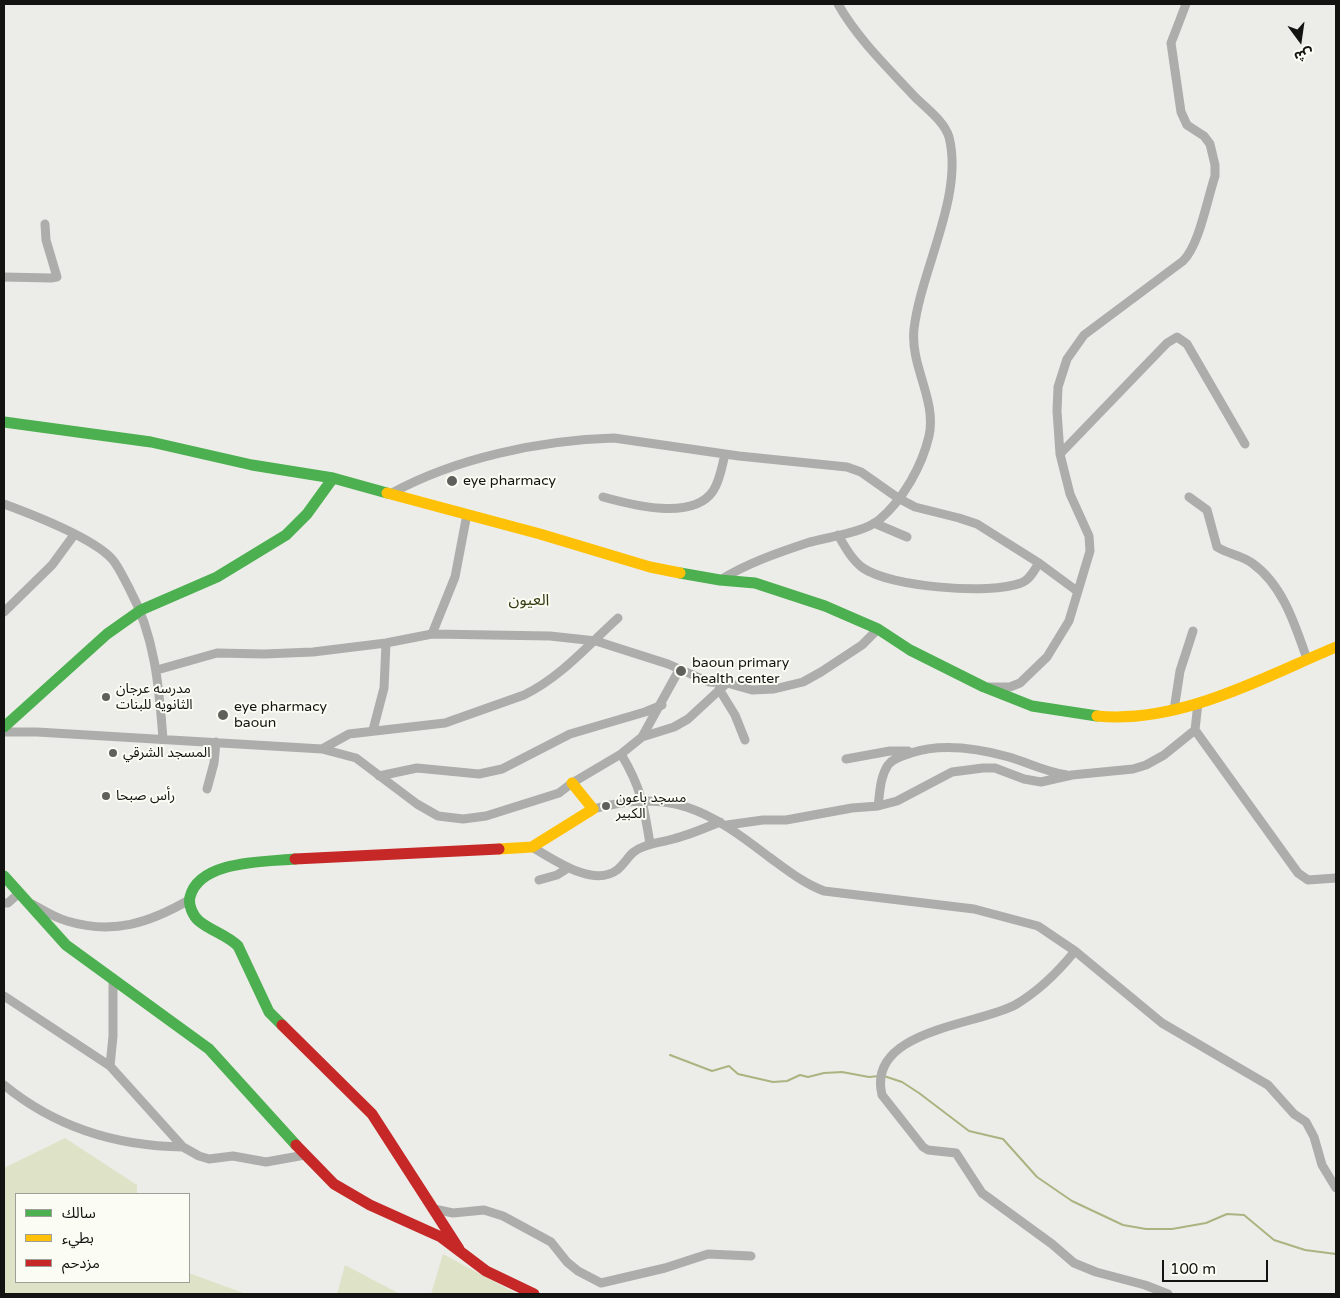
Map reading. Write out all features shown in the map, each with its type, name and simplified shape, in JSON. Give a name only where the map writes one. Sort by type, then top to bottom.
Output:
[{"type":"street","points":[[720,580],[762,558],[874,523],[898,498],[916,471],[930,429],[930,407],[916,354],[914,329],[929,266],[943,220],[951,168],[950,148],[946,129],[881,60],[838,4]]},
{"type":"street","points":[[984,687],[1010,687],[1027,678],[1047,657],[1067,626],[1090,551],[1090,543],[1085,526],[1070,494],[1060,454],[1057,411],[1058,388],[1066,360],[1075,346],[1100,323],[1191,254],[1197,241],[1215,176],[1215,165],[1208,140],[1187,125],[1181,112],[1171,43],[1186,4]]},
{"type":"street","points":[[4,277],[51,278],[56,276],[46,240],[45,224]]},
{"type":"street","points":[[1060,454],[1167,343],[1177,337],[1186,344],[1245,444]]},
{"type":"street","points":[[4,422],[151,442],[252,465],[333,478],[650,567],[720,580],[755,583],[825,606],[878,629],[910,650],[984,687],[1032,706],[1071,714],[1114,718],[1174,710],[1198,704],[1336,647]]},
{"type":"street","points":[[392,494],[440,471],[507,453],[566,441],[614,438],[725,454],[847,467],[861,472],[898,498],[922,509],[977,524],[1039,563],[1077,591]]},
{"type":"street","points":[[603,497],[655,506],[691,507],[700,504],[714,491],[725,454]]},
{"type":"street","points":[[4,727],[107,634],[141,610],[217,577],[265,550],[299,524],[333,478]]},
{"type":"street","points":[[1189,498],[1207,510],[1217,547],[1254,564],[1272,584],[1291,615],[1307,659]]},
{"type":"street","points":[[4,504],[74,535],[112,559],[141,610],[152,645],[157,670],[163,739]]},
{"type":"street","points":[[432,634],[454,577],[466,514]]},
{"type":"street","points":[[874,523],[906,537]]},
{"type":"street","points":[[4,612],[52,565],[74,535]]},
{"type":"street","points":[[838,535],[853,559],[872,573],[902,582],[936,587],[984,588],[1020,584],[1029,578],[1039,563]]},
{"type":"street","points":[[322,749],[341,737],[373,730],[411,728],[445,722],[511,700],[541,685],[596,641],[618,618]]},
{"type":"street","points":[[157,670],[217,653],[288,654],[386,643],[432,634],[550,636],[596,641],[710,682],[727,683],[752,690],[774,689],[803,682],[862,645],[878,629]]},
{"type":"street","points":[[1174,710],[1180,671],[1193,631]]},
{"type":"street","points":[[373,730],[384,688],[386,643]]},
{"type":"street","points":[[4,732],[37,732],[322,749],[356,758],[428,811],[438,816],[455,818],[486,816],[518,808],[559,793],[572,783],[621,754],[642,737],[662,705],[679,670]]},
{"type":"street","points":[[642,737],[674,728],[688,719],[727,683]]},
{"type":"street","points":[[719,689],[734,715],[745,740]]},
{"type":"street","points":[[532,846],[568,868],[593,875],[614,872],[634,851],[650,844],[724,824],[786,820],[878,806],[897,801],[952,772],[995,768],[1024,779],[1041,782],[1072,775],[1132,769],[1146,765],[1164,756],[1194,730],[1198,704]]},
{"type":"street","points":[[380,776],[417,768],[479,774],[497,770],[570,734],[645,712],[662,705]]},
{"type":"street","points":[[1194,730],[1298,872],[1308,880],[1336,878]]},
{"type":"street","points":[[207,789],[214,763],[216,742]]},
{"type":"street","points":[[846,759],[890,751],[946,749],[987,752],[1050,773],[1072,775]]},
{"type":"street","points":[[878,806],[887,766],[897,758],[919,750]]},
{"type":"street","points":[[621,754],[636,779],[643,800],[650,844]]},
{"type":"street","points":[[572,783],[593,809]]},
{"type":"street","points":[[459,1249],[372,1114],[269,1012],[238,946],[231,939],[199,921],[191,909],[189,900],[192,890],[203,876],[239,865],[321,857],[421,854],[532,846],[593,809],[616,803],[643,800],[664,800],[680,804],[724,824],[804,883],[824,891],[966,908],[1023,920],[1038,926],[1075,951],[1162,1024],[1268,1085],[1294,1114],[1306,1122],[1314,1137],[1322,1165],[1336,1188]]},
{"type":"street","points":[[539,880],[568,868]]},
{"type":"street","points":[[4,876],[66,945],[183,1028],[209,1050],[328,1178],[350,1195],[441,1237],[486,1271],[534,1294]]},
{"type":"street","points":[[4,903],[22,898],[68,922],[106,927],[149,921],[189,900]]},
{"type":"street","points":[[1075,951],[1059,972],[1016,1004],[909,1040],[882,1069],[880,1087],[884,1100],[923,1147],[928,1150],[956,1153],[982,1193],[1052,1244],[1074,1264],[1145,1285],[1168,1294]]},
{"type":"street","points":[[110,1066],[113,1036],[113,978]]},
{"type":"street","points":[[4,996],[110,1066],[183,1147],[204,1159],[233,1156],[258,1162],[275,1161],[305,1155]]},
{"type":"street","points":[[4,1084],[44,1113],[92,1134],[118,1141],[183,1147]]},
{"type":"street","points":[[434,1209],[453,1213],[484,1210],[503,1216],[551,1242],[567,1262],[578,1271],[601,1283],[665,1268],[708,1254],[751,1256]]},
{"type":"green space","points":[[65,1138],[137,1185],[137,1193],[15,1193],[15,1283],[190,1283],[190,1273],[246,1294],[4,1294],[4,1168]]},
{"type":"green space","points":[[443,1254],[517,1294],[431,1294]]},
{"type":"green space","points":[[345,1265],[400,1294],[337,1294]]},
{"type":"waterway","points":[[670,1055],[712,1071],[729,1066],[738,1074],[773,1082],[787,1081],[800,1075],[808,1077],[824,1073],[842,1072],[869,1077],[879,1076]]},
{"type":"waterway","points":[[884,1076],[902,1082],[969,1131],[1003,1139],[1037,1177],[1072,1201],[1123,1225],[1146,1229],[1172,1229],[1206,1223],[1227,1214],[1244,1215],[1274,1240],[1305,1250],[1336,1254]]},
{"type":"traffic: fast","points":[[4,422],[151,442],[252,465],[333,478],[387,493]]},
{"type":"traffic: fast","points":[[4,727],[107,634],[141,610],[217,577],[286,535],[307,514],[333,478]]},
{"type":"traffic: fast","points":[[680,573],[720,580],[755,583],[825,606],[878,629],[910,650],[984,687],[1032,706],[1097,716]]},
{"type":"traffic: fast","points":[[282,1025],[269,1012],[238,946],[199,921],[192,910],[190,897],[196,885],[206,876],[219,870],[235,865],[295,859]]},
{"type":"traffic: fast","points":[[4,876],[66,945],[209,1049],[296,1145]]},
{"type":"traffic: slow","points":[[387,493],[540,534],[650,567],[680,573]]},
{"type":"traffic: slow","points":[[1097,716],[1128,717],[1190,706],[1250,685],[1336,647]]},
{"type":"traffic: slow","points":[[499,849],[532,847],[593,809],[572,783]]},
{"type":"traffic: jam","points":[[295,859],[499,849]]},
{"type":"traffic: jam","points":[[282,1025],[372,1114],[459,1249]]},
{"type":"traffic: jam","points":[[296,1145],[334,1184],[370,1205],[441,1237],[486,1271],[534,1294]]},
{"type":"place","name":"eye pharmacy","points":[[452,481]]},
{"type":"place","name":"baoun primary health center","points":[[681,671]]},
{"type":"place","name":"مدرسه عرجان الثانويه للبنات","points":[[106,697]]},
{"type":"place","name":"eye pharmacy baoun","points":[[223,715]]},
{"type":"place","name":"المسجد الشرقي","points":[[113,753]]},
{"type":"place","name":"رأس صبحا","points":[[106,796]]},
{"type":"place","name":"مسجد باعون الكبير","points":[[606,806]]},
{"type":"district","name":"العيون","points":[[529,601]]}]
